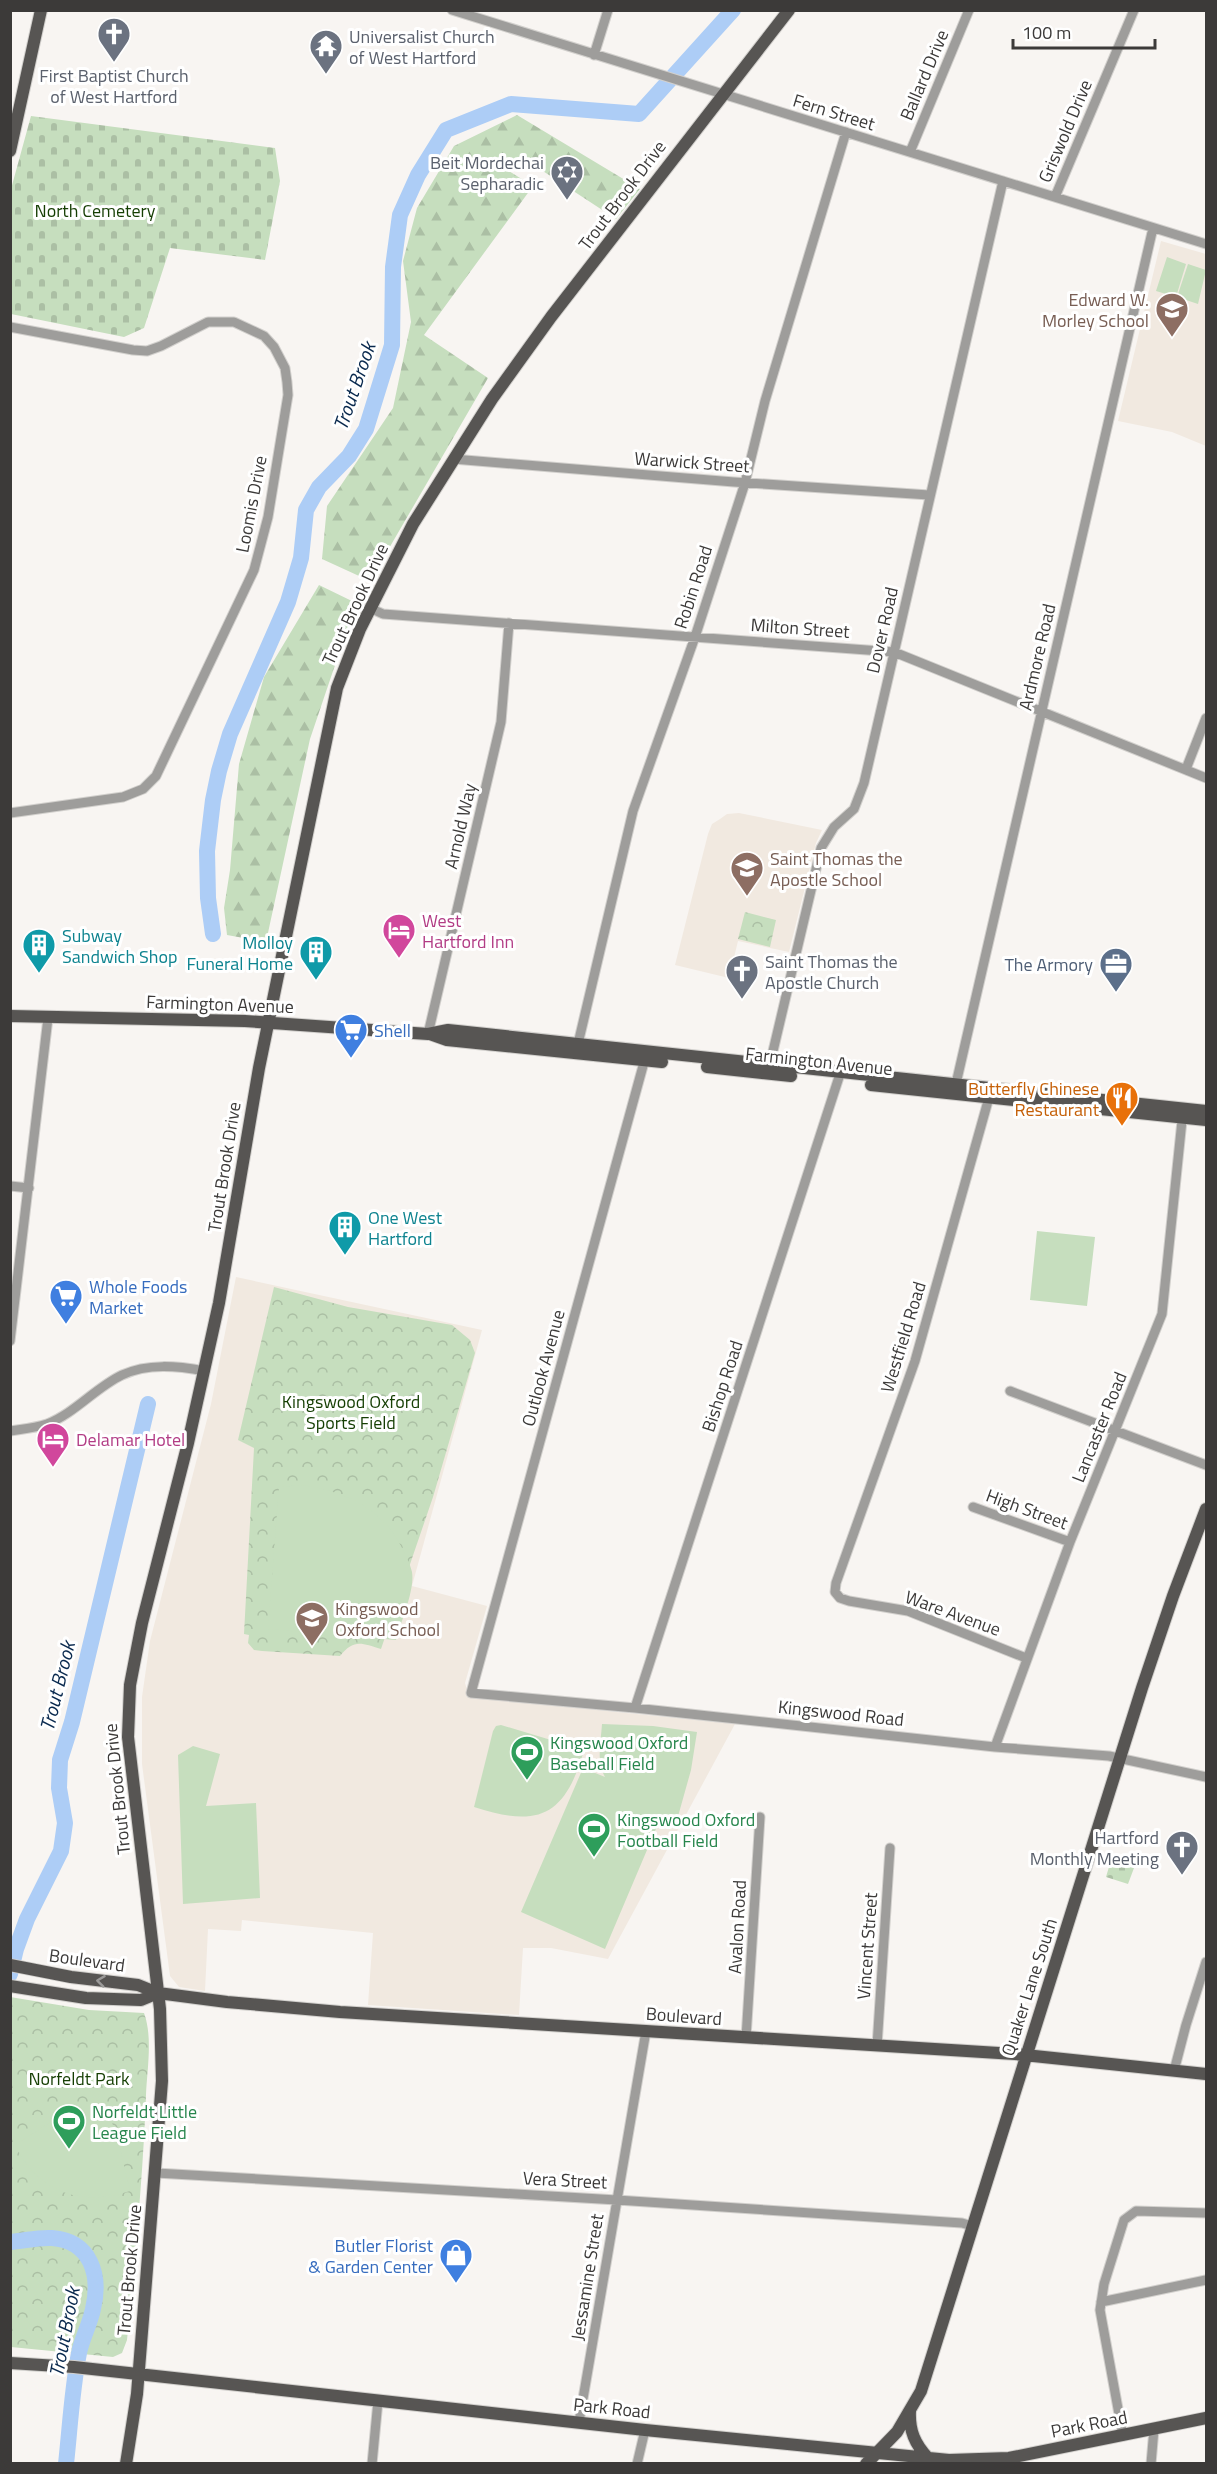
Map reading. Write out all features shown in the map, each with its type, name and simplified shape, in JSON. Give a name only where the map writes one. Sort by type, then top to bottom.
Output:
[{"type":"main road","points":[[10,151],[14,121],[41,10]]},
{"type":"main road","name":"Trout Brook Drive","points":[[126,2463],[133,2428],[138,2375],[162,2081],[158,1993],[128,1737],[128,1710],[137,1644],[205,1371],[227,1264],[269,1023],[331,710],[343,671],[370,608],[414,524],[492,399],[550,317],[789,10]]},
{"type":"main road","name":"Farmington Avenue","points":[[10,1016],[269,1023],[428,1034],[448,1030],[544,1046],[646,1057],[1183,1113],[1206,1111]]},
{"type":"main road","name":"Farmington Avenue","points":[[1183,1113],[1206,1120]]},
{"type":"main road","name":"Quaker Lane South","points":[[866,2463],[897,2432],[921,2391],[1173,1596],[1206,1509]]},
{"type":"main road","name":"Boulevard","points":[[10,1965],[38,1972],[138,1985],[158,1993],[296,2009],[1027,2055],[1206,2074]]},
{"type":"main road","points":[[50,1994],[54,1974]]},
{"type":"main road","name":"Boulevard","points":[[10,1986],[86,1998],[141,2000],[158,1993]]},
{"type":"main road","name":"Park Road","points":[[10,2363],[88,2369],[645,2430],[968,2460],[1009,2458],[1206,2418]]},
{"type":"main road","points":[[910,2411],[911,2431],[919,2448],[928,2458]]},
{"type":"street","points":[[594,55],[608,10]]},
{"type":"street","name":"Ballard Drive","points":[[910,152],[969,10]]},
{"type":"street","name":"Griswold Drive","points":[[1055,197],[1134,10]]},
{"type":"street","name":"Fern Street","points":[[459,12],[1204,243]]},
{"type":"street","name":"Robin Road","points":[[577,1049],[633,811],[695,637],[745,483],[765,401],[846,132]]},
{"type":"street","name":"Dover Road","points":[[768,1069],[822,848],[830,832],[854,809],[858,802],[1003,181]]},
{"type":"street","name":"Ardmore Road","points":[[955,1089],[1154,228]]},
{"type":"street","points":[[1204,243],[1206,233]]},
{"type":"street","name":"Loomis Drive","points":[[10,327],[124,349],[147,351],[208,322],[234,322],[264,336],[274,347],[285,368],[288,395],[268,517],[254,570],[156,776],[143,789],[123,797],[10,813]]},
{"type":"street","name":"Warwick Street","points":[[453,459],[745,483],[929,495]]},
{"type":"street","name":"Milton Street","points":[[370,608],[383,614],[894,652],[1206,778]]},
{"type":"street","name":"Arnold Way","points":[[428,1034],[501,722],[509,623]]},
{"type":"street","points":[[1186,769],[1206,718]]},
{"type":"street","points":[[10,1341],[15,1263],[29,1188],[48,1018]]},
{"type":"street","name":"Outlook Avenue","points":[[471,1692],[646,1057]]},
{"type":"street","name":"Bishop Road","points":[[635,1708],[839,1077]]},
{"type":"street","name":"Westfield Road","points":[[836,1592],[915,1361],[991,1093]]},
{"type":"street","name":"Lancaster Road","points":[[995,1747],[1070,1542],[1162,1314],[1183,1113]]},
{"type":"street","points":[[10,1186],[29,1188]]},
{"type":"street","points":[[10,1431],[49,1423],[123,1374],[166,1366],[205,1371]]},
{"type":"street","points":[[1010,1391],[1206,1465]]},
{"type":"street","name":"High Street","points":[[973,1507],[1070,1542]]},
{"type":"street","name":"Ware Avenue","points":[[836,1592],[840,1598],[908,1611],[1026,1658]]},
{"type":"street","name":"Kingswood Road","points":[[471,1692],[1121,1758],[1206,1777]]},
{"type":"street","name":"Avalon Road","points":[[746,2038],[760,1818]]},
{"type":"street","name":"Vincent Street","points":[[877,2046],[890,1848]]},
{"type":"street","points":[[1174,2071],[1206,1962]]},
{"type":"street","name":"Jessamine Street","points":[[579,2422],[646,2031]]},
{"type":"street","name":"Vera Street","points":[[156,2174],[617,2200],[962,2223],[972,2226]]},
{"type":"street","points":[[1123,2436],[1100,2310],[1119,2236],[1127,2216],[1140,2211],[1206,2213]]},
{"type":"street","points":[[1101,2302],[1206,2280]]},
{"type":"street","points":[[372,2463],[378,2401]]},
{"type":"street","points":[[1151,2463],[1154,2429]]},
{"type":"street","points":[[637,2463],[645,2430]]},
{"type":"shaded area","name":"Edward W. Morley School","points":[[1161,241],[1206,254],[1206,446],[1172,432],[1118,421]]},
{"type":"shaded area","name":"Saint Thomas the Apostle School","points":[[739,813],[822,830],[816,843],[789,952],[738,941],[729,978],[675,965],[712,824],[727,814]]},
{"type":"shaded area","name":"Kingswood Oxford School","points":[[236,1277],[482,1330],[412,1586],[487,1606],[465,1683],[468,1693],[477,1698],[735,1724],[608,1959],[551,1948],[523,1948],[519,2015],[368,2005],[373,1933],[242,1920],[241,1931],[208,1929],[205,1991],[179,1987],[170,1976],[142,1764],[142,1697],[150,1641],[211,1404]]},
{"type":"green space","points":[[517,115],[640,189],[616,219],[520,156],[507,170],[533,186],[424,335],[488,378],[370,581],[322,559],[327,506],[393,408],[411,322],[403,261],[417,208],[454,146]]},
{"type":"green space","name":"North Cemetery","points":[[31,116],[275,148],[280,181],[265,260],[170,248],[144,328],[124,337],[11,314],[11,189]]},
{"type":"green space","points":[[1167,257],[1186,264],[1176,297],[1156,291]]},
{"type":"green space","points":[[1188,264],[1206,270],[1198,304],[1177,297]]},
{"type":"green space","points":[[319,585],[356,603],[310,739],[266,942],[227,935],[224,908],[230,870],[239,764],[264,677]]},
{"type":"green space","points":[[745,912],[776,920],[770,947],[738,939]]},
{"type":"green space","points":[[1037,1231],[1095,1237],[1087,1306],[1030,1300]]},
{"type":"green space","name":"Kingswood Oxford Sports Field","points":[[274,1287],[348,1307],[452,1325],[470,1340],[475,1353],[433,1497],[381,1649],[358,1644],[350,1647],[340,1656],[262,1651],[254,1650],[248,1643],[249,1635],[244,1634],[254,1448],[238,1440]]},
{"type":"green space","points":[[302,1485],[332,1492],[359,1503],[372,1511],[393,1532],[412,1572],[410,1596],[396,1640],[268,1629],[279,1487]]},
{"type":"green space","name":"Kingswood Oxford Football Field","points":[[602,1724],[653,1726],[697,1732],[691,1770],[677,1820],[661,1817],[605,1949],[521,1912],[583,1768],[605,1777],[600,1758]]},
{"type":"green space","name":"Kingswood Oxford Baseball Field","points":[[501,1725],[584,1750],[568,1790],[558,1803],[546,1812],[532,1816],[516,1816],[474,1807],[493,1731],[496,1726]]},
{"type":"green space","points":[[193,1746],[220,1754],[206,1806],[256,1803],[260,1898],[183,1904],[178,1755]]},
{"type":"green space","points":[[1111,1860],[1134,1868],[1128,1884],[1106,1877]]},
{"type":"green space","name":"Norfeldt Park","points":[[10,1997],[89,2010],[144,2013],[147,2022],[149,2054],[143,2156],[127,2340],[122,2353],[113,2357],[11,2347]]},
{"type":"green space","name":"Norfeldt Little League Field","points":[[95,2100],[104,2103],[117,2135],[130,2191],[112,2196],[95,2197],[63,2192],[36,2175],[15,2145],[65,2113]]},
{"type":"waterway","name":"Trout Brook","points":[[213,934],[208,898],[207,851],[219,771],[230,734],[288,602],[301,558],[306,510],[319,487],[349,456],[366,429],[392,345],[393,267],[400,215],[418,175],[446,130],[511,104],[639,114],[733,10]]},
{"type":"waterway","name":"Trout Brook","points":[[10,1974],[27,1919],[61,1851],[65,1823],[59,1788],[60,1760],[72,1722],[148,1404]]},
{"type":"waterway","name":"Trout Brook","points":[[10,2242],[47,2238],[65,2241],[84,2253],[94,2272],[95,2296],[92,2315],[80,2347],[66,2464]]},
{"type":"place","name":"First Baptist Church of West Hartford","points":[[114,63]]},
{"type":"place","name":"Universalist Church of West Hartford","points":[[326,75]]},
{"type":"place","name":"Beit Mordechai Sepharadic","points":[[567,201]]},
{"type":"place","name":"Edward W. Morley School","points":[[1172,338]]},
{"type":"place","name":"Saint Thomas the Apostle School","points":[[747,897]]},
{"type":"place","name":"West Hartford Inn","points":[[399,959]]},
{"type":"place","name":"Subway Sandwich Shop","points":[[39,974]]},
{"type":"place","name":"Molloy Funeral Home","points":[[316,981]]},
{"type":"place","name":"The Armory","points":[[1116,993]]},
{"type":"place","name":"Saint Thomas the Apostle Church","points":[[742,1000]]},
{"type":"place","name":"Shell","points":[[351,1059]]},
{"type":"place","name":"Butterfly Chinese Restaurant","points":[[1122,1127]]},
{"type":"place","name":"One West Hartford","points":[[345,1256]]},
{"type":"place","name":"Whole Foods Market","points":[[66,1325]]},
{"type":"place","name":"Delamar Hotel","points":[[53,1468]]},
{"type":"place","name":"Kingswood Oxford School","points":[[312,1647]]},
{"type":"place","name":"Kingswood Oxford Baseball Field","points":[[527,1781]]},
{"type":"place","name":"Kingswood Oxford Football Field","points":[[594,1858]]},
{"type":"place","name":"Hartford Monthly Meeting","points":[[1182,1876]]},
{"type":"place","name":"Norfeldt Little League Field","points":[[69,2150]]},
{"type":"place","name":"Butler Florist & Garden Center","points":[[456,2284]]}]
